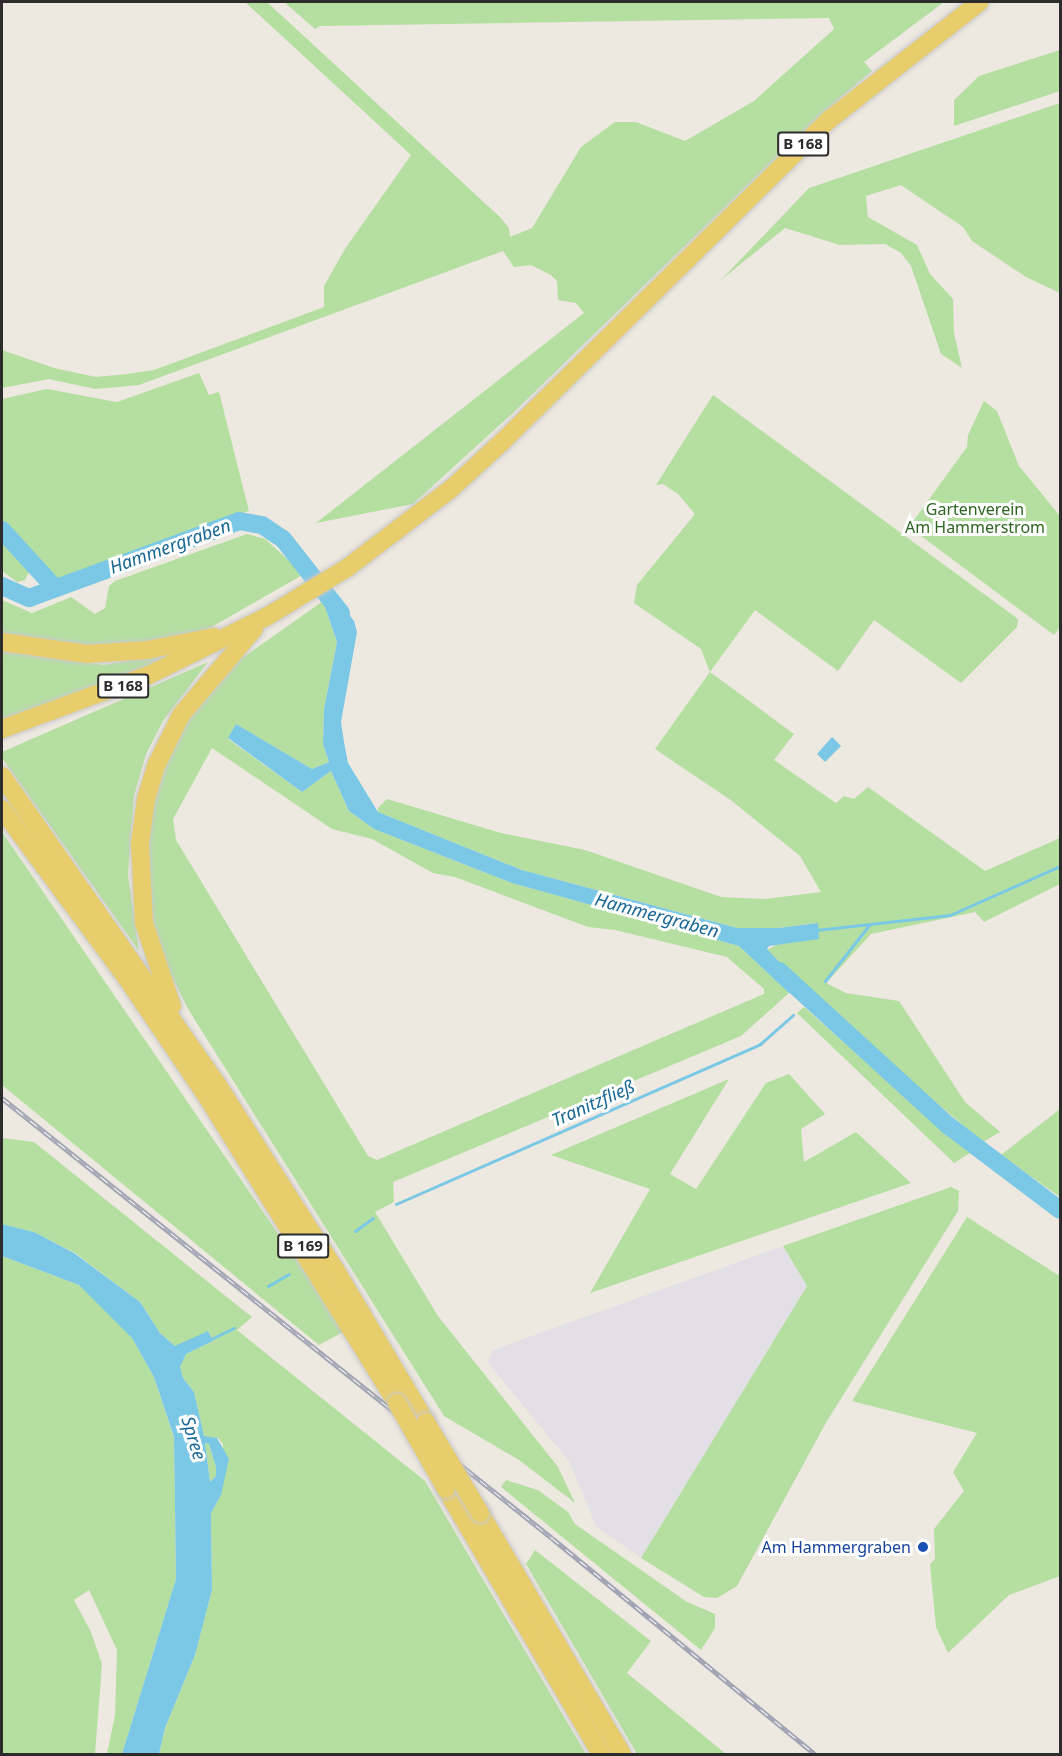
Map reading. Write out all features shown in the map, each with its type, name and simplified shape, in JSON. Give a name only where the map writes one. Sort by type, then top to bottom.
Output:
[{"type":"main road","name":"B 168","points":[[2,729],[149,675],[239,632],[348,568],[452,488],[501,443],[830,119],[980,2]]},
{"type":"main road","points":[[181,1030],[144,923],[140,843],[146,799],[157,764],[181,715],[227,657],[268,616]]},
{"type":"main road","name":"B 168","points":[[2,642],[64,653],[117,653],[239,632]]},
{"type":"main road","name":"B 169","points":[[2,776],[181,1030],[314,1235],[622,1755]]},
{"type":"main road","name":"B 169","points":[[2,809],[126,977],[204,1092],[398,1402],[601,1755]]},
{"type":"shaded area","points":[[783,1246],[807,1286],[641,1558],[596,1526],[569,1461],[488,1363],[493,1350]]},
{"type":"green space","points":[[245,2],[267,2],[501,218],[509,228],[510,237],[532,228],[581,147],[615,122],[636,122],[685,141],[754,101],[834,29],[829,18],[320,26],[315,29],[284,2],[944,2],[864,62],[872,71],[820,115],[515,411],[413,504],[316,523],[584,313],[576,303],[558,300],[557,281],[551,275],[531,265],[514,267],[503,251],[139,385],[95,389],[49,379],[2,388],[2,350],[54,368],[96,377],[127,374],[154,370],[324,307],[324,286],[345,249],[411,155]]},
{"type":"green space","points":[[1060,50],[1060,91],[954,126],[954,100],[979,76]]},
{"type":"green space","points":[[1060,103],[1060,293],[1026,277],[972,241],[963,227],[901,185],[866,196],[868,217],[917,245],[930,274],[953,299],[954,333],[962,368],[941,354],[911,266],[901,253],[885,244],[840,245],[785,228],[721,280],[809,188]]},
{"type":"green space","points":[[199,373],[209,395],[219,392],[249,511],[59,579],[50,575],[2,520],[2,399],[47,389],[117,402]]},
{"type":"green space","points":[[713,395],[1018,619],[1017,627],[961,683],[874,620],[838,671],[755,610],[710,672],[701,649],[634,603],[637,585],[695,514],[678,494],[663,484],[656,485]]},
{"type":"green space","name":"Gartenverein Am Hammerstrom","points":[[984,401],[997,411],[1019,466],[1060,516],[1060,627],[1054,635],[909,527],[967,447],[968,435]]},
{"type":"green space","points":[[247,534],[265,539],[304,574],[210,628],[171,640],[87,649],[2,634],[2,600],[32,613],[71,597],[95,614],[105,608],[109,586],[115,581]]},
{"type":"green space","points":[[2,540],[30,570],[25,580],[17,582],[2,571]]},
{"type":"green space","points":[[323,601],[337,642],[324,709],[323,744],[329,762],[312,769],[236,724],[228,739],[302,792],[331,771],[349,811],[374,829],[512,883],[739,946],[789,993],[741,1036],[393,1182],[394,1202],[375,1212],[438,1316],[558,1467],[575,1503],[519,1460],[444,1416],[188,1009],[166,964],[148,891],[149,819],[176,738],[202,702],[238,661]],"holes":[[[212,748],[332,829],[372,839],[433,873],[455,877],[588,927],[615,930],[727,957],[764,989],[764,994],[377,1160],[368,1156],[176,840],[173,819]]]},
{"type":"green space","points":[[2,652],[103,665],[179,652],[115,682],[2,722]]},
{"type":"green space","points":[[208,662],[163,721],[146,754],[134,796],[128,875],[139,951],[2,758],[2,752]]},
{"type":"green space","points":[[710,672],[794,734],[774,760],[836,803],[844,796],[854,799],[868,787],[985,871],[1060,838],[1060,884],[984,922],[975,912],[871,934],[826,983],[846,993],[899,1001],[965,1102],[1000,1132],[983,1142],[819,1004],[767,950],[817,923],[778,928],[737,928],[522,870],[378,812],[378,808],[387,799],[501,833],[585,850],[721,897],[765,899],[821,892],[800,856],[732,801],[655,749]]},
{"type":"green space","points":[[2,832],[345,1331],[319,1345],[2,1085]]},
{"type":"green space","points":[[804,1007],[919,1109],[973,1151],[954,1163],[797,1013]]},
{"type":"green space","points":[[789,1074],[825,1114],[801,1129],[804,1162],[856,1132],[911,1183],[590,1293],[650,1189],[551,1155],[729,1079],[670,1174],[696,1189],[766,1083]]},
{"type":"green space","points":[[1060,1109],[1060,1197],[1001,1155]]},
{"type":"green space","points":[[2,1138],[34,1142],[252,1317],[237,1330],[425,1481],[586,1754],[159,1754],[165,1728],[195,1655],[212,1590],[211,1513],[221,1495],[223,1444],[218,1438],[204,1437],[194,1392],[183,1378],[180,1367],[186,1354],[213,1341],[208,1331],[176,1347],[160,1333],[140,1302],[75,1253],[34,1232],[2,1224]]},
{"type":"green space","points":[[951,1187],[959,1191],[958,1211],[827,1421],[737,1586],[717,1598],[704,1597],[641,1558],[807,1286],[783,1246]]},
{"type":"green space","points":[[967,1217],[1058,1275],[1060,1272],[1060,1576],[1009,1595],[948,1653],[936,1627],[930,1564],[935,1559],[934,1529],[964,1491],[953,1472],[977,1433],[852,1401]]},
{"type":"green space","points":[[2,1256],[79,1285],[110,1312],[132,1338],[154,1377],[174,1438],[176,1579],[122,1754],[107,1754],[115,1715],[117,1650],[89,1590],[74,1600],[91,1632],[102,1664],[95,1754],[2,1754]]},
{"type":"green space","points":[[205,1443],[209,1444],[216,1467],[216,1476],[210,1482]]},
{"type":"green space","points":[[506,1480],[538,1490],[568,1512],[575,1524],[687,1602],[715,1614],[715,1628],[701,1650],[501,1487]]},
{"type":"green space","points":[[535,1550],[651,1641],[627,1673],[726,1754],[637,1754],[526,1564]]},
{"type":"water","points":[[334,594],[354,621],[357,632],[341,722],[348,763],[378,812],[522,870],[737,928],[778,928],[818,923],[819,939],[769,946],[767,949],[800,984],[789,993],[739,946],[512,883],[374,829],[349,811],[331,771],[302,792],[228,738],[236,724],[312,769],[329,762],[323,744],[324,709],[337,642],[323,601]]},
{"type":"water","points":[[832,737],[841,746],[825,762],[817,754]]},
{"type":"water","name":"Spree","points":[[2,1224],[34,1232],[74,1253],[140,1302],[160,1333],[175,1346],[208,1331],[213,1341],[186,1354],[180,1367],[183,1378],[194,1392],[204,1436],[217,1438],[229,1459],[221,1495],[211,1513],[212,1590],[195,1655],[165,1728],[159,1754],[122,1754],[176,1579],[174,1437],[154,1377],[132,1338],[79,1285],[2,1256]],"holes":[[[205,1443],[209,1444],[216,1467],[216,1476],[210,1482]]]},
{"type":"waterway","name":"Hammergraben","points":[[2,586],[29,598],[239,521],[262,525],[283,539],[341,613]]},
{"type":"waterway","points":[[2,530],[55,588]]},
{"type":"waterway","name":"Tranitzfließ","points":[[816,930],[950,915],[1060,866]]},
{"type":"waterway","name":"Tranitzfließ","points":[[825,981],[869,925]]},
{"type":"waterway","name":"Hammergraben","points":[[779,971],[949,1126],[1060,1210]]},
{"type":"waterway","name":"Tranitzfließ","points":[[396,1204],[760,1044],[793,1015]]},
{"type":"waterway","name":"Tranitzfließ","points":[[355,1231],[373,1218]]},
{"type":"waterway","name":"Tranitzfließ","points":[[268,1286],[289,1274]]},
{"type":"waterway","name":"Tranitzfließ","points":[[209,1340],[234,1328]]},
{"type":"railway","points":[[2,1098],[552,1538],[815,1754]]},
{"type":"place","name":"Am Hammergraben","points":[[923,1547]]}]
